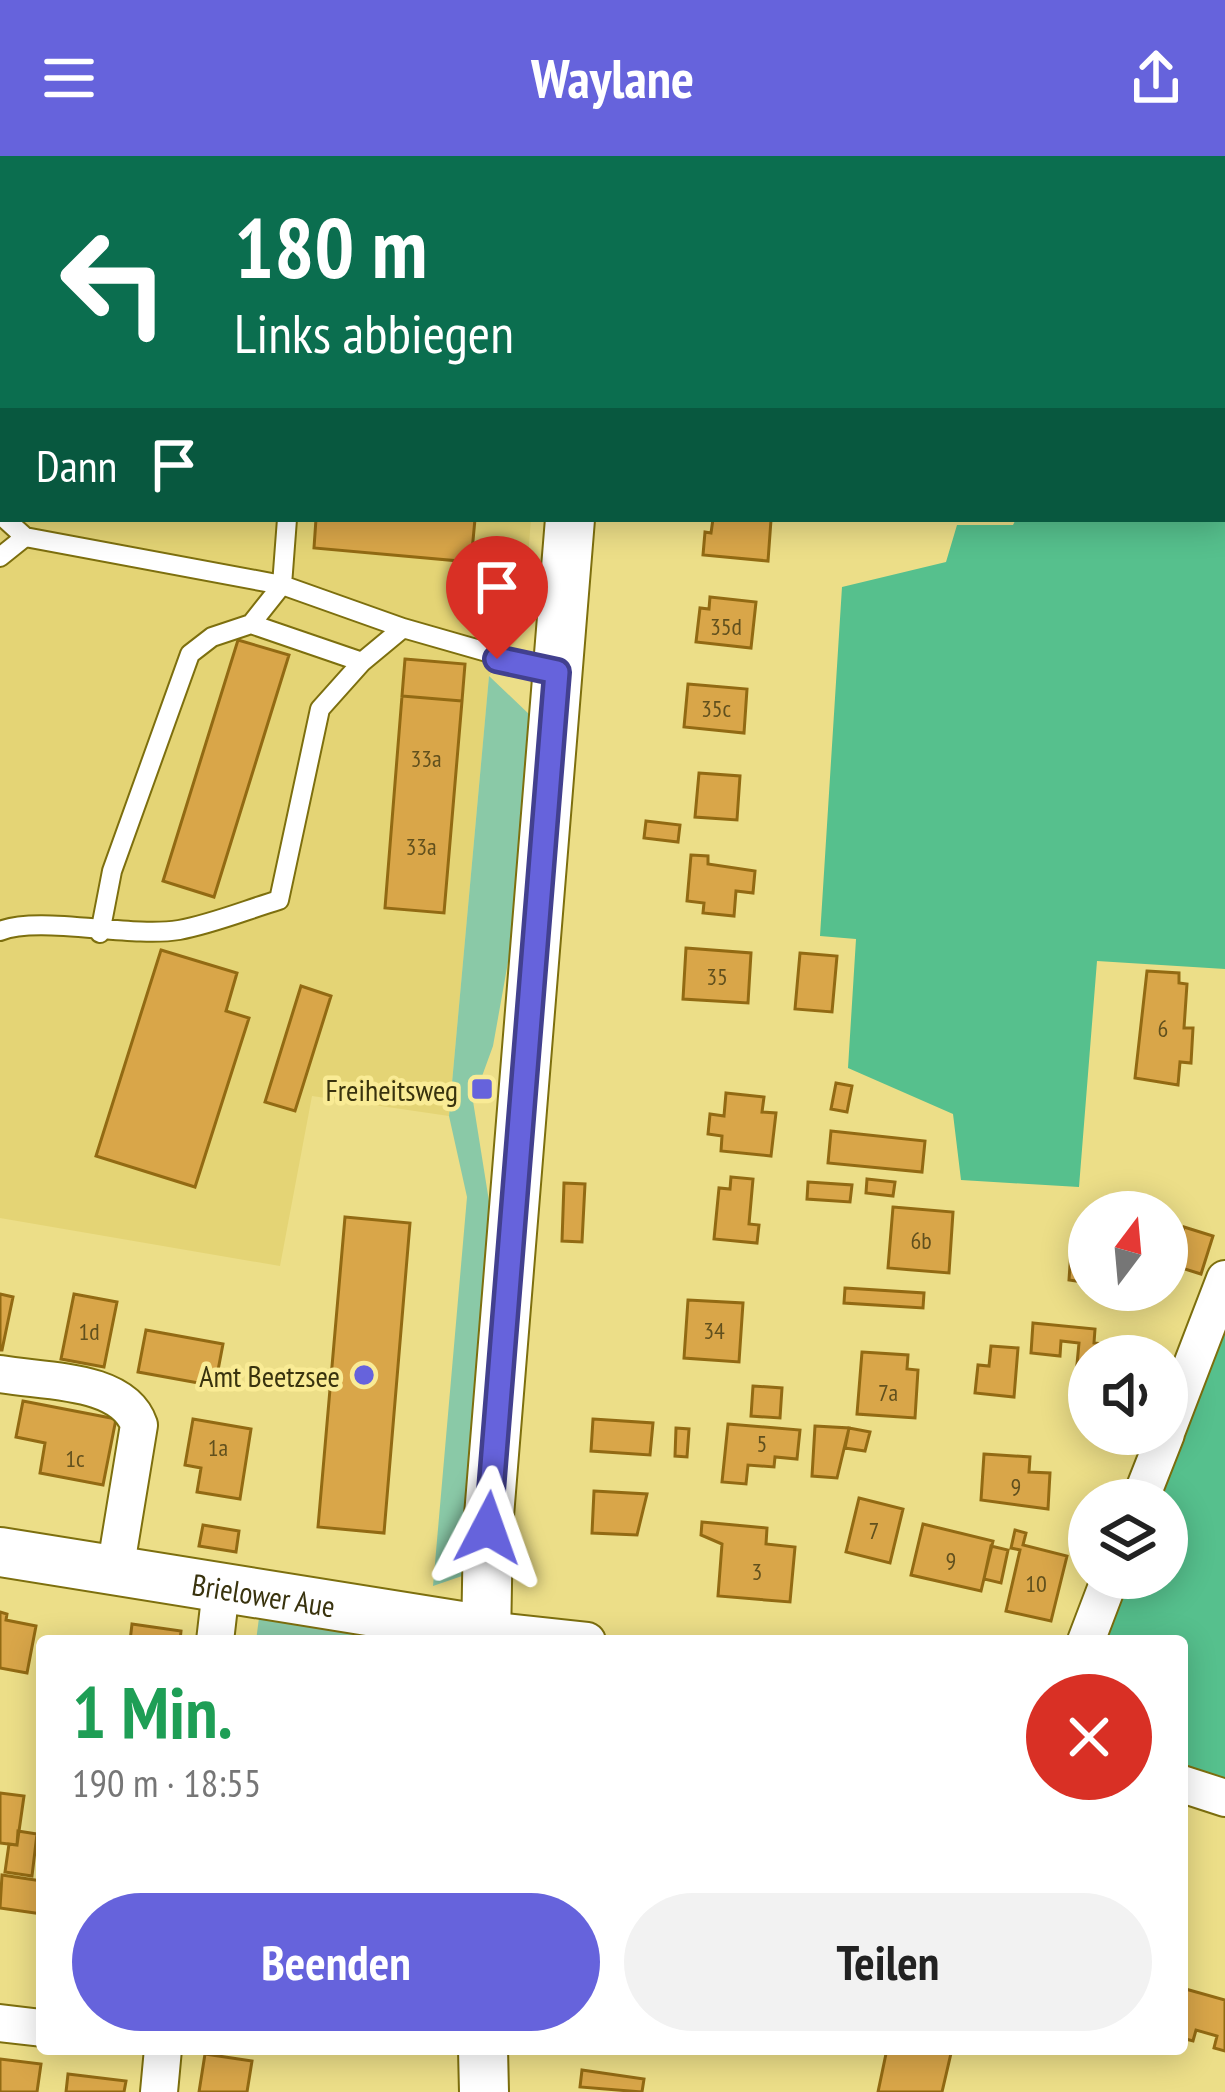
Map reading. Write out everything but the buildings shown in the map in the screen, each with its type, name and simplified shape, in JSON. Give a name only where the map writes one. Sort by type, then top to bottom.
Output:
[{"type":"main road","points":[[486,1635],[488,1528],[570,522]]},
{"type":"main road","name":"Brielower Aue","points":[[0,1552],[480,1635]]},
{"type":"main road","points":[[483,2055],[484,2092]]},
{"type":"street","points":[[1188,1375],[1225,1279]]},
{"type":"street","points":[[0,1374],[115,1394],[133,1406],[139,1425],[115,1571]]},
{"type":"street","points":[[216,1635],[221,1589]]},
{"type":"street","points":[[1088,1635],[1102,1599]]},
{"type":"street","points":[[1188,1786],[1225,1798]]},
{"type":"street","points":[[0,2024],[36,2027]]},
{"type":"street","points":[[159,2092],[162,2055]]},
{"type":"lane","points":[[9,522],[25,536],[282,585],[403,628],[557,672]]},
{"type":"lane","points":[[100,933],[112,871],[190,654],[212,637],[250,624],[282,585],[287,522]]},
{"type":"lane","points":[[0,557],[25,536]]},
{"type":"lane","points":[[250,624],[362,662]]},
{"type":"lane","points":[[0,931],[16,925],[100,933],[178,930],[279,900],[320,709],[362,662],[403,628]]},
{"type":"shaded area","points":[[0,522],[531,522],[522,634],[489,676],[449,1116],[312,1096],[280,1266],[0,1218]]},
{"type":"green space","points":[[1225,522],[1225,969],[1097,961],[1079,1187],[961,1180],[953,1114],[848,1068],[856,939],[820,936],[842,587],[946,562],[957,525]]},
{"type":"green space","points":[[489,676],[532,717],[517,912],[493,1046],[473,1101],[492,1220],[465,1575],[433,1586],[467,1197],[449,1116]]},
{"type":"green space","points":[[1225,1303],[1225,1781],[1188,1771],[1188,1635],[1099,1635],[1113,1599],[1188,1599],[1188,1479],[1158,1479],[1167,1455],[1188,1455],[1188,1400]]},
{"type":"green space","points":[[260,1610],[400,1635],[257,1635]]},
{"type":"place","name":"Freiheitsweg","points":[[482,1089]]},
{"type":"place","name":"Amt Beetzsee","points":[[364,1375]]},
{"type":"route","points":[[488,1528],[557,672],[497,659]]}]
